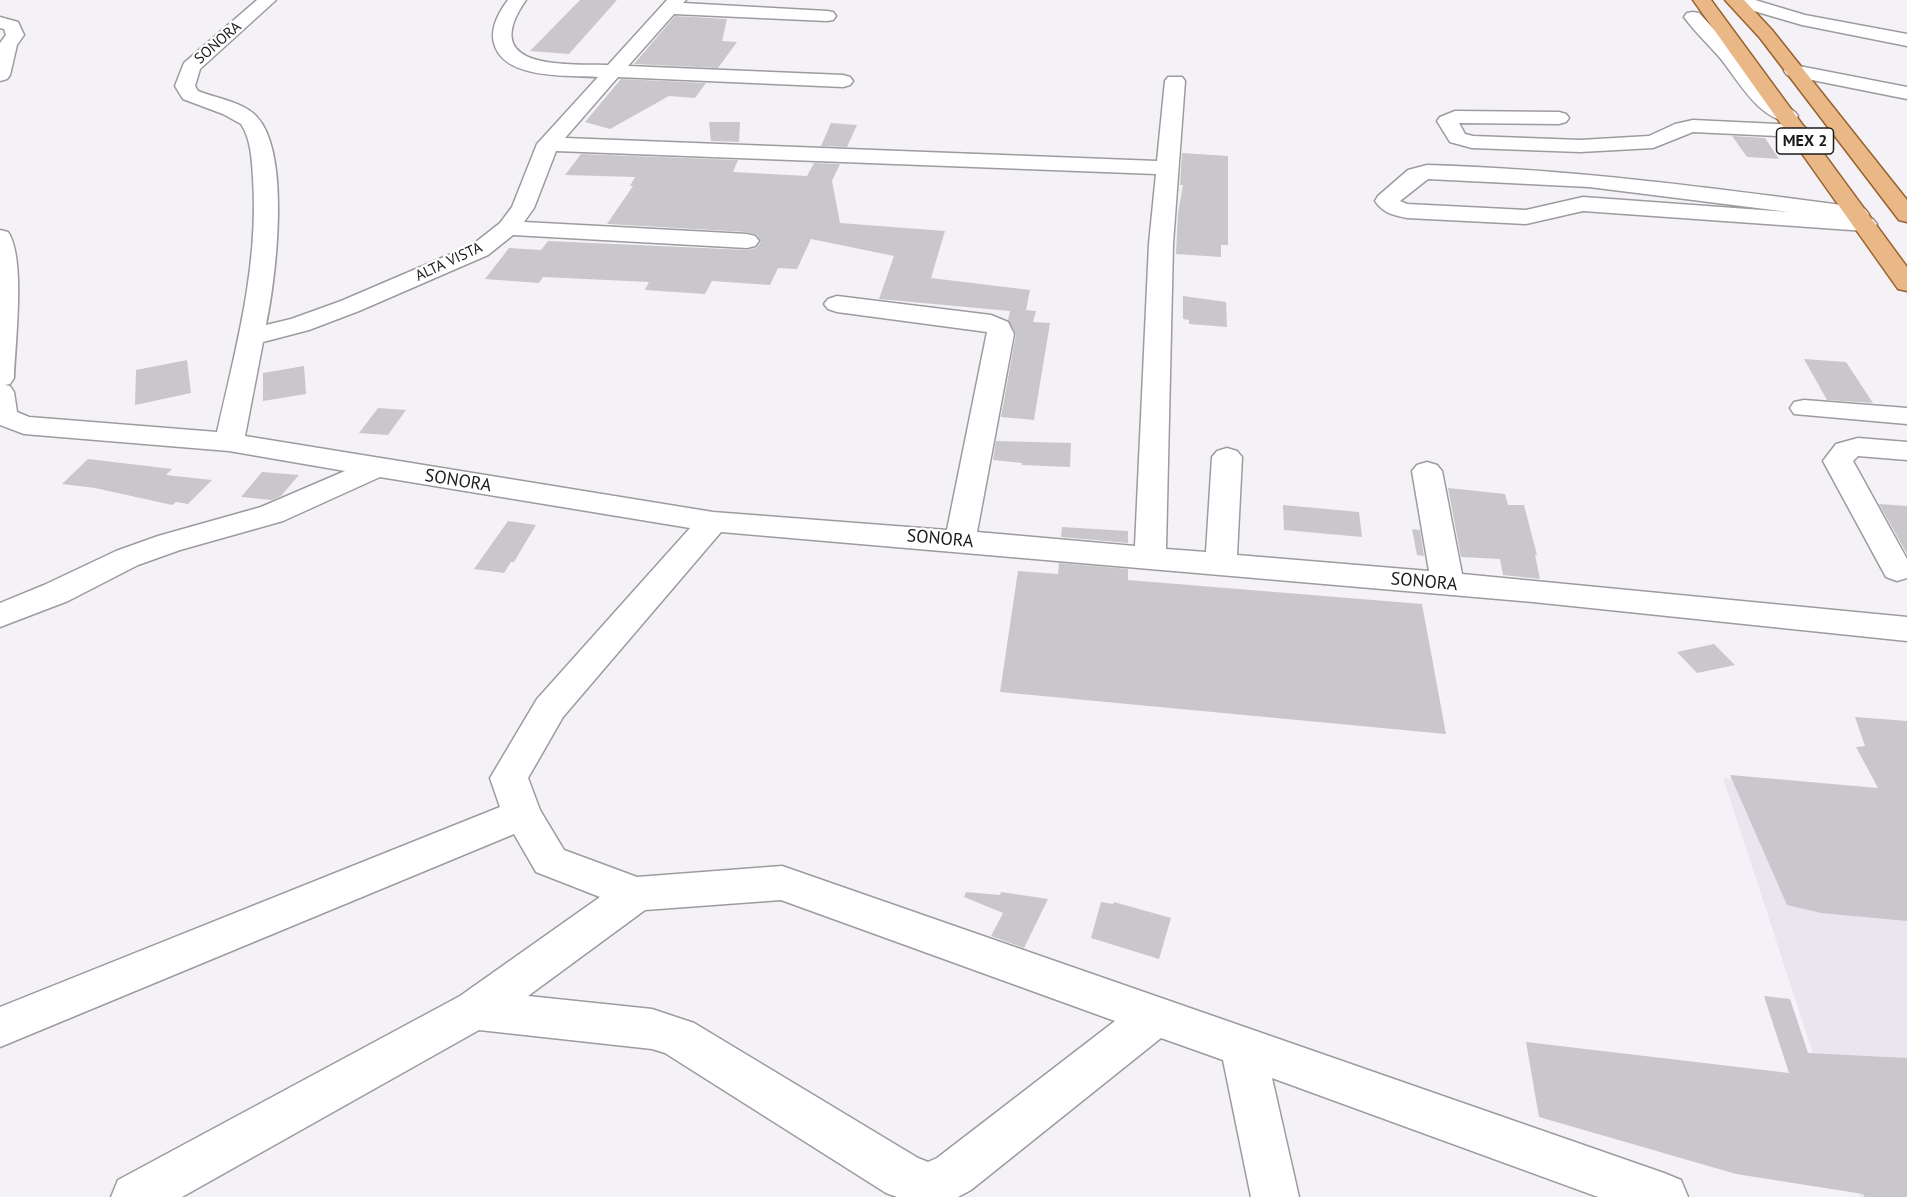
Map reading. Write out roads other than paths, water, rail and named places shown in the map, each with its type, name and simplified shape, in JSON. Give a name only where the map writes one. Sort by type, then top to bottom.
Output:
[{"type":"main road","name":"MEX 2","points":[[1735,0],[1761,29],[1907,214]]},
{"type":"main road","name":"MEX 2","points":[[1698,9],[1793,124],[1907,284]]},
{"type":"street","name":"SONORA","points":[[251,337],[264,265],[265,214],[261,142],[256,128],[248,119],[190,95],[185,86],[191,67],[267,0]]},
{"type":"street","points":[[516,0],[501,27],[504,48],[514,59],[556,69],[843,81]]},
{"type":"street","points":[[1735,0],[1809,21],[1907,40]]},
{"type":"street","points":[[1789,0],[1807,11],[1809,21]]},
{"type":"street","name":"ALTA VISTA","points":[[251,337],[300,325],[350,306],[480,250],[508,228],[523,208],[548,144],[616,71],[672,4]]},
{"type":"street","points":[[672,4],[827,16]]},
{"type":"street","points":[[1761,29],[1809,21]]},
{"type":"street","points":[[0,22],[12,26],[15,36],[8,45],[0,75]]},
{"type":"street","points":[[1794,71],[1907,93]]},
{"type":"street","points":[[1150,558],[1161,244],[1175,81]]},
{"type":"street","points":[[1560,118],[1455,117],[1447,121],[1457,138],[1472,142],[1580,147],[1653,142],[1682,128],[1693,126],[1793,124]]},
{"type":"street","points":[[548,144],[1167,168]]},
{"type":"street","points":[[1427,172],[1503,173],[1570,178],[1861,219],[1583,204],[1526,217],[1407,211],[1396,209],[1386,201],[1416,175],[1427,172]]},
{"type":"street","points":[[508,228],[747,241]]},
{"type":"street","points":[[0,237],[6,258],[0,378]]},
{"type":"street","points":[[837,304],[991,323],[999,328],[1001,334],[960,541]]},
{"type":"street","points":[[229,442],[251,337]]},
{"type":"street","name":"SONORA","points":[[0,392],[4,417],[24,425],[229,442],[713,522],[960,541],[1448,584],[1907,629]]},
{"type":"street","points":[[1804,408],[1907,416]]},
{"type":"street","points":[[1904,573],[1838,461],[1846,450],[1858,447],[1907,451]]},
{"type":"street","points":[[1221,564],[1227,457]]},
{"type":"street","points":[[0,616],[56,593],[127,558],[169,543],[272,514],[377,468]]},
{"type":"street","points":[[1427,471],[1448,584]]},
{"type":"street","points":[[713,522],[550,708],[509,778],[522,814],[550,861],[636,894],[782,883],[1664,1197]]},
{"type":"street","points":[[0,1027],[522,814]]},
{"type":"street","points":[[135,1197],[475,1010],[636,894]]},
{"type":"street","points":[[475,1010],[652,1029],[678,1038],[903,1176],[929,1186],[954,1174],[1155,1016]]},
{"type":"street","points":[[1242,1046],[1275,1197]]}]
